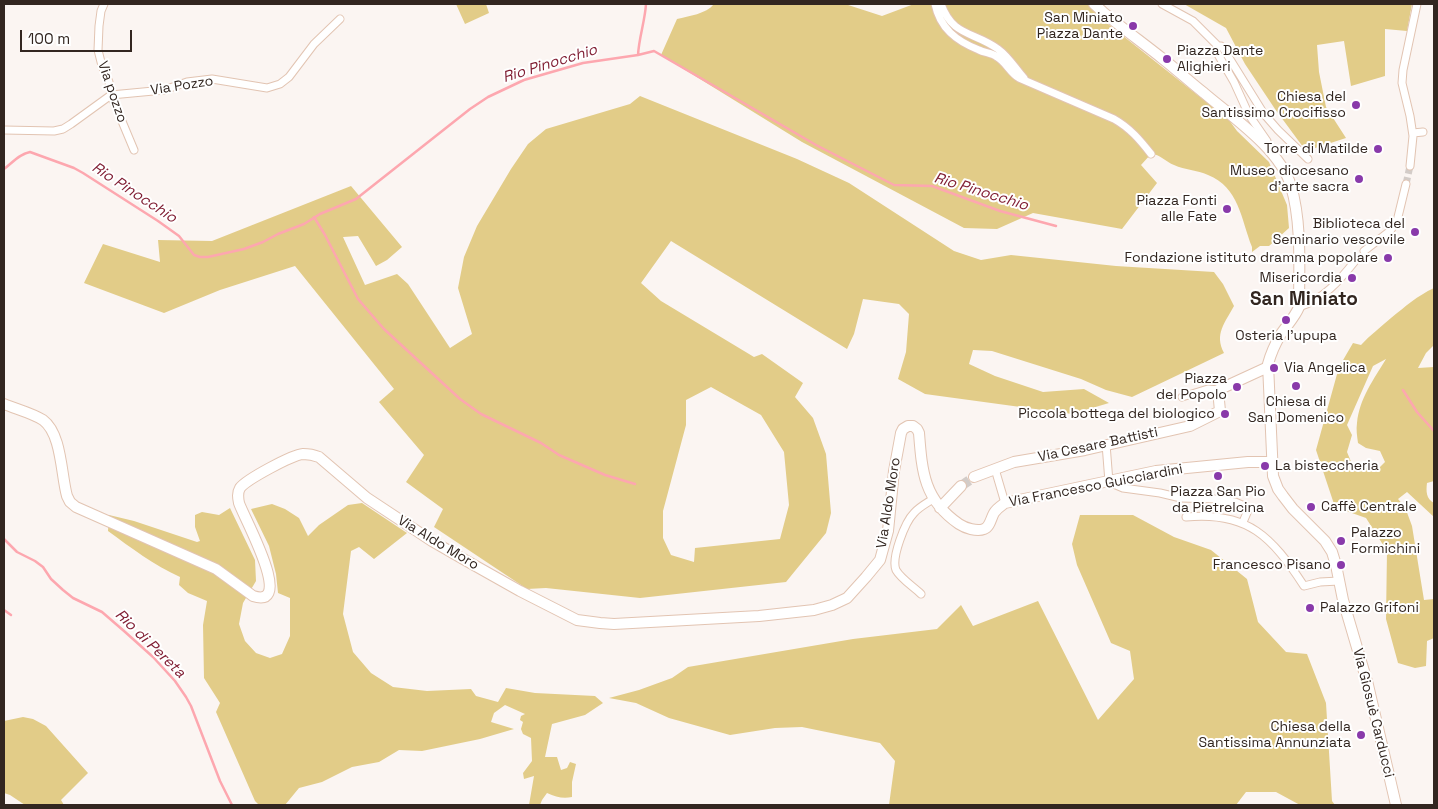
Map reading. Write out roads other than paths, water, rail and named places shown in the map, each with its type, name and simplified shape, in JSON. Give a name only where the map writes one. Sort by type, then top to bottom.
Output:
[{"type":"main road","points":[[1094,4],[1227,112],[1266,147],[1281,164],[1291,186],[1298,213],[1299,307],[1270,355],[1268,367],[1218,390]]},
{"type":"main road","name":"Via Giosuè Carducci","points":[[1268,367],[1272,476],[1278,489],[1293,509],[1325,541],[1332,552],[1342,600],[1368,685],[1396,805]]},
{"type":"main road","name":"Via Cesare Battisti","points":[[974,477],[1014,462],[1085,450],[1190,426],[1220,411],[1218,390]]},
{"type":"main road","name":"Via Aldo Moro","points":[[4,404],[41,419],[52,430],[56,438],[67,496],[76,507],[208,565],[226,575],[253,596],[259,598],[264,597],[270,591],[270,581],[266,562],[239,503],[239,490],[265,471],[303,454],[319,457],[367,498],[432,541],[465,560],[577,620],[600,623],[614,624],[759,616],[814,610],[847,598],[880,560],[888,531],[898,446],[903,429],[908,426],[917,428],[919,432],[923,474],[933,499],[940,508]]},
{"type":"main road","name":"Via Francesco Guicciardini","points":[[940,508],[963,527],[979,530],[988,527],[994,512],[1005,502],[1156,471],[1248,462],[1272,462]]},
{"type":"main road","points":[[940,508],[962,486]]},
{"type":"street","name":"Via pozzo","points":[[104,4],[99,26],[98,50],[109,82],[111,95],[134,150]]},
{"type":"street","points":[[935,4],[936,12],[948,32],[976,49],[1000,58],[1013,74],[1026,81],[1114,119],[1127,127],[1151,154]]},
{"type":"street","points":[[942,4],[952,24],[997,48],[1007,56],[1026,81]]},
{"type":"street","points":[[1162,4],[1193,21],[1218,46],[1221,46],[1226,51],[1264,114],[1308,159]]},
{"type":"street","points":[[1410,166],[1413,134],[1402,84],[1403,70],[1417,4]]},
{"type":"street","name":"Via Pozzo","points":[[4,130],[54,131],[71,124],[111,95],[164,90],[187,82],[212,79],[267,88],[280,84],[289,76],[314,44],[340,19]]},
{"type":"street","points":[[1218,46],[1216,51],[1234,82],[1249,116],[1268,141],[1266,147]]},
{"type":"street","points":[[1413,134],[1423,132]]},
{"type":"street","points":[[1364,250],[1390,231],[1397,221],[1406,184]]},
{"type":"street","points":[[1299,307],[1308,305],[1322,295],[1340,280],[1355,261]]},
{"type":"street","points":[[1182,397],[1208,389],[1218,390]]},
{"type":"street","points":[[1106,444],[1109,482],[1123,488],[1182,498],[1216,499],[1235,502],[1249,508],[1243,522]]},
{"type":"street","points":[[995,469],[1005,502]]},
{"type":"street","name":"Via Aldo Moro","points":[[921,594],[897,572],[894,564],[895,555],[905,527],[914,513],[933,499]]},
{"type":"street","points":[[1186,517],[1217,516],[1243,522],[1270,541],[1285,558],[1304,586],[1339,580]]},
{"type":"waterway","points":[[638,55],[646,4]]},
{"type":"waterway","name":"Rio Pinocchio","points":[[4,169],[19,157],[30,152],[74,168],[179,236],[194,255],[208,257],[244,249],[263,242],[356,199],[470,109],[488,97],[524,80],[583,63],[654,51],[816,145],[894,185],[932,186],[1000,211],[1056,226]]},
{"type":"waterway","points":[[314,217],[358,299],[384,329],[460,399],[481,414],[541,443],[559,455],[605,475],[635,484]]},
{"type":"waterway","points":[[1403,390],[1417,412],[1434,431]]},
{"type":"waterway","name":"Rio di Pereta","points":[[4,539],[17,552],[43,567],[51,579],[73,598],[102,612],[153,657],[175,681],[191,706],[220,781],[232,805]]},
{"type":"waterway","points":[[4,610],[11,615]]},
{"type":"tunnel","points":[[1406,184],[1410,166]]},
{"type":"tunnel","points":[[1355,261],[1364,251]]},
{"type":"tunnel","points":[[961,486],[974,477]]},
{"type":"place","name":"San Miniato Piazza Dante","points":[[1133,26]]},
{"type":"place","name":"Piazza Dante Alighieri","points":[[1167,59]]},
{"type":"place","name":"Chiesa del Santissimo Crocifisso","points":[[1356,105]]},
{"type":"place","name":"Torre di Matilde","points":[[1378,149]]},
{"type":"place","name":"Museo diocesano d'arte sacra","points":[[1359,179]]},
{"type":"place","name":"Piazza Fonti alle Fate","points":[[1227,209]]},
{"type":"place","name":"Biblioteca del Seminario vescovile","points":[[1415,232]]},
{"type":"place","name":"Fondazione istituto dramma popolare","points":[[1388,258]]},
{"type":"place","name":"Misericordia","points":[[1352,278]]},
{"type":"place","name":"Osteria l'upupa","points":[[1286,320]]},
{"type":"place","name":"Via Angelica","points":[[1274,368]]},
{"type":"place","name":"Chiesa di San Domenico","points":[[1296,386]]},
{"type":"place","name":"Piazza del Popolo","points":[[1237,387]]},
{"type":"place","name":"Piccola bottega del biologico","points":[[1225,414]]},
{"type":"place","name":"La bisteccheria","points":[[1265,466]]},
{"type":"place","name":"Piazza San Pio da Pietrelcina","points":[[1218,476]]},
{"type":"place","name":"Caffè Centrale","points":[[1311,507]]},
{"type":"place","name":"Palazzo Formichini","points":[[1341,541]]},
{"type":"place","name":"Francesco Pisano","points":[[1341,565]]},
{"type":"place","name":"Palazzo Grifoni","points":[[1310,608]]},
{"type":"place","name":"Chiesa della Santissima Annunziata","points":[[1361,735]]},
{"type":"district","name":"San Miniato","points":[[1304,300]]}]
